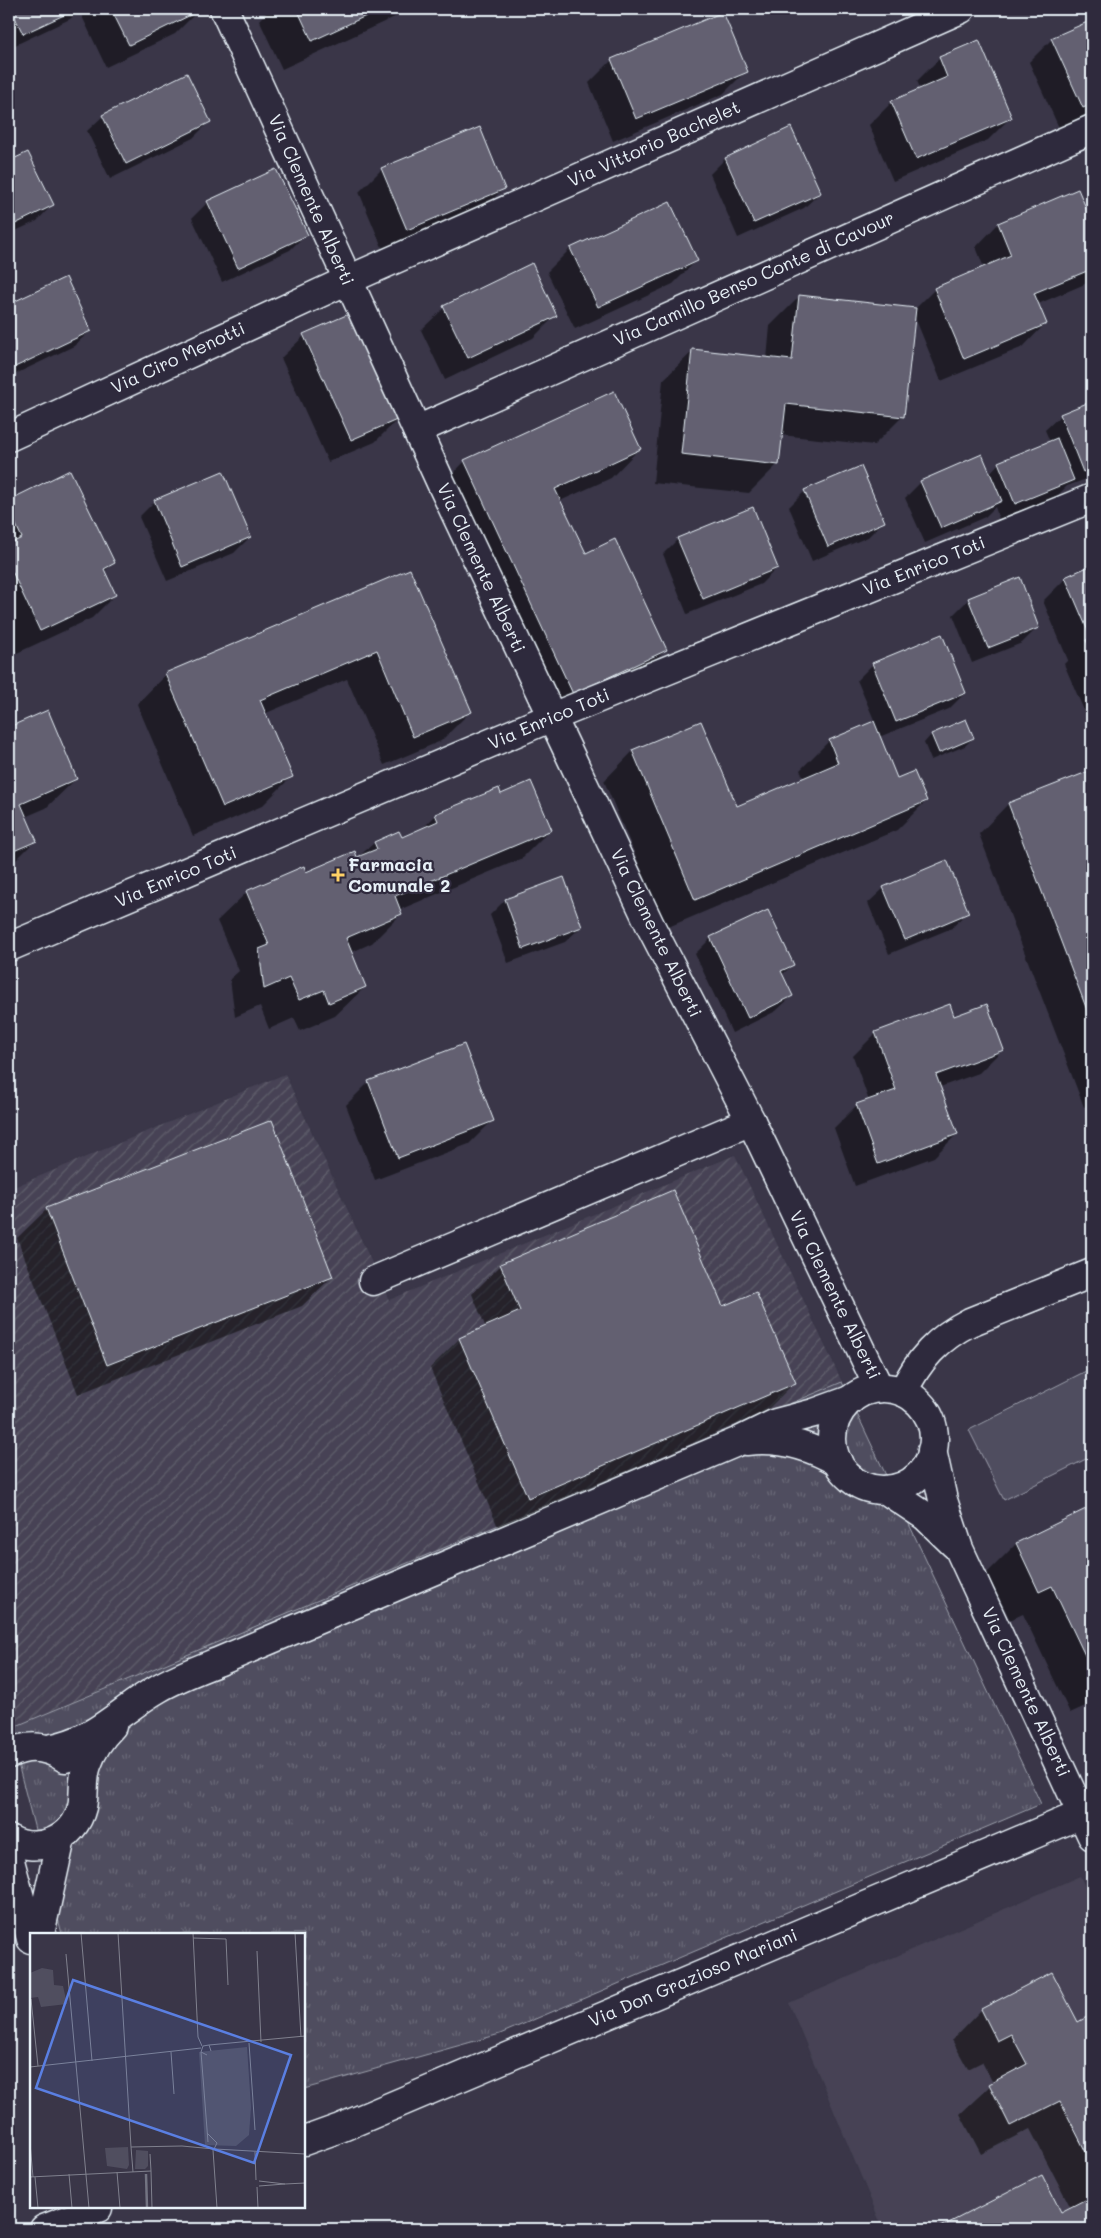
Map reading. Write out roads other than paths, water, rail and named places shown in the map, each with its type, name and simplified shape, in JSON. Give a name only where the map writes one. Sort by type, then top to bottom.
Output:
[{"type":"street","name":"Via Clemente Alberti","points":[[224,9],[417,430],[650,925],[891,1390]]},
{"type":"street","name":"Via Vittorio Bachelet","points":[[348,280],[961,9]]},
{"type":"street","name":"Via Camillo Benso Conte di Cavour","points":[[417,430],[1092,129]]},
{"type":"street","name":"Via Ciro Menotti","points":[[9,437],[348,280]]},
{"type":"street","name":"Via Enrico Toti","points":[[9,947],[552,717],[1092,498]]},
{"type":"street","points":[[373,1281],[751,1121]]},
{"type":"street","points":[[891,1390],[953,1331],[970,1322],[1092,1273]]},
{"type":"street","points":[[9,1839],[31,1846],[47,1845],[68,1833],[77,1820],[82,1805],[86,1768],[94,1748],[108,1730],[127,1711],[143,1698],[176,1680],[737,1442],[776,1423],[814,1413],[850,1400],[864,1392],[891,1390],[916,1400],[930,1420],[934,1435],[927,1465],[916,1478],[902,1486],[886,1490],[870,1488],[854,1481],[838,1462],[819,1452],[790,1442],[769,1440],[737,1442]]},
{"type":"street","points":[[838,1462],[833,1446],[834,1429],[839,1413],[850,1400]]},
{"type":"street","name":"Via Clemente Alberti","points":[[932,1450],[942,1500],[959,1549],[1087,1825]]},
{"type":"street","name":"Via Clemente Alberti","points":[[886,1490],[925,1516],[959,1549]]},
{"type":"street","points":[[22,1747],[90,1735],[127,1711]]},
{"type":"street","points":[[22,1747],[64,1758],[77,1772],[83,1789]]},
{"type":"street","name":"Via Don Grazioso Mariani","points":[[305,2141],[1087,1825]]},
{"type":"street","points":[[40,1933],[61,1838]]},
{"type":"street","points":[[9,1856],[30,1935]]},
{"type":"street","points":[[44,2229],[100,2215]]},
{"type":"place","name":"Farmacia Comunale 2","points":[[338,875]]}]
